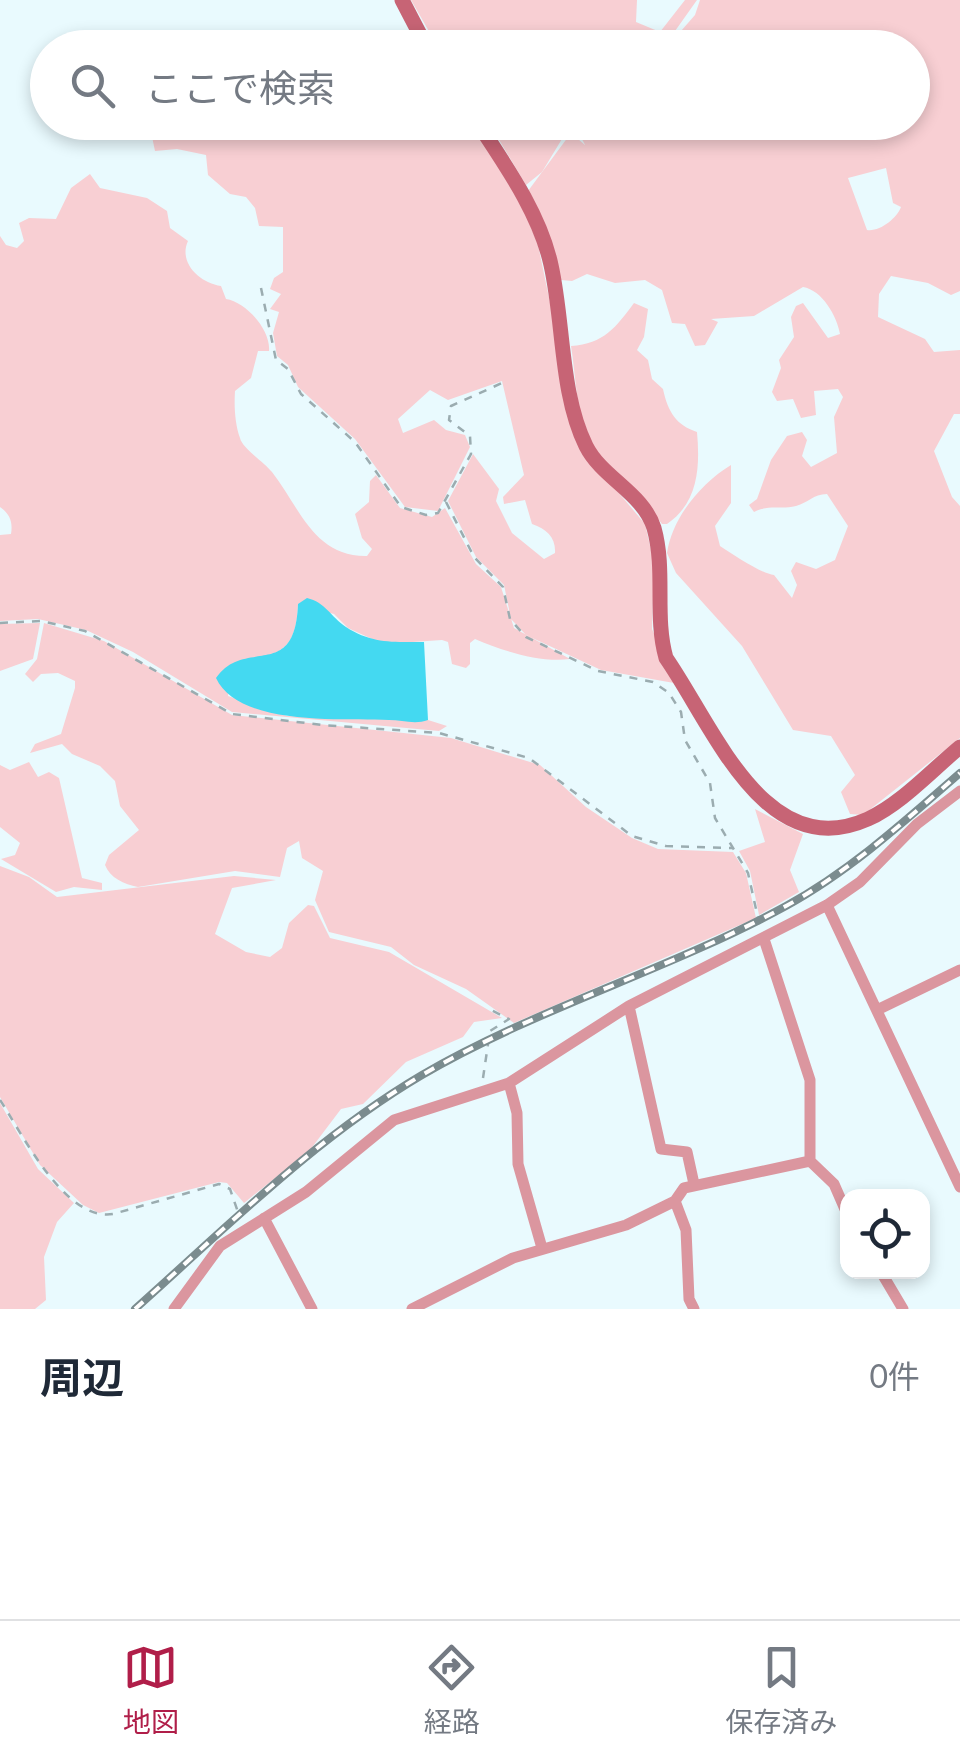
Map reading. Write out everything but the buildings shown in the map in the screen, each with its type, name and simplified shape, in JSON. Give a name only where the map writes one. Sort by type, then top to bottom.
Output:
[{"type":"main road","points":[[402,0],[418,30]]},
{"type":"main road","points":[[488,140],[527,205],[550,260],[576,420],[588,450],[645,509],[654,529],[659,632],[666,658],[756,795],[776,814],[802,826],[843,828],[872,818],[960,747]]},
{"type":"street","points":[[174,1309],[220,1246],[306,1192],[394,1120],[422,1107],[481,1093],[508,1082],[630,1006],[827,905],[860,882],[917,824],[960,790]]},
{"type":"street","points":[[827,905],[960,1187]]},
{"type":"street","points":[[764,940],[810,1080],[810,1160],[834,1184],[840,1198]]},
{"type":"street","points":[[877,1010],[960,970]]},
{"type":"street","points":[[630,1006],[662,1149],[687,1152],[694,1184]]},
{"type":"street","points":[[508,1082],[517,1113],[518,1164],[542,1248]]},
{"type":"street","points":[[412,1309],[542,1248],[626,1225],[674,1200],[694,1184],[810,1160]]},
{"type":"street","points":[[674,1200],[686,1230],[689,1300],[694,1309]]},
{"type":"street","points":[[264,1218],[312,1309]]},
{"type":"street","points":[[884,1279],[903,1309]]},
{"type":"path","points":[[261,288],[276,360],[288,369],[300,394],[355,442],[400,507],[431,516],[446,502],[472,445],[470,436],[449,420],[450,406],[502,383]]},
{"type":"path","points":[[446,502],[474,558],[503,588],[510,619],[526,637],[598,671],[654,682],[669,693],[681,712],[686,740],[710,783],[715,818],[748,873],[764,940]]},
{"type":"path","points":[[0,622],[41,621],[85,631],[232,714],[322,726],[439,733],[528,758],[632,836],[656,845],[733,848]]},
{"type":"path","points":[[481,1093],[490,1031],[509,1019],[489,1010]]},
{"type":"path","points":[[0,1100],[40,1168],[96,1214],[113,1214],[220,1184],[230,1189],[241,1219],[253,1213],[264,1218]]},
{"type":"shaded area","points":[[411,0],[637,0],[636,22],[655,30],[428,30]]},
{"type":"shaded area","points":[[685,0],[697,0],[676,30],[662,30]]},
{"type":"shaded area","points":[[700,0],[960,0],[960,291],[951,295],[928,283],[891,276],[879,294],[878,317],[925,339],[934,352],[960,350],[960,414],[954,414],[934,451],[952,497],[960,506],[960,738],[863,815],[850,814],[841,792],[855,775],[831,736],[793,730],[742,646],[676,573],[667,553],[675,527],[690,503],[709,481],[731,465],[731,503],[715,526],[720,546],[774,575],[792,598],[797,585],[791,571],[796,562],[816,569],[835,560],[848,526],[827,494],[791,507],[754,512],[749,505],[757,499],[771,460],[787,436],[802,432],[807,440],[802,456],[811,467],[837,453],[834,417],[843,397],[838,389],[814,391],[816,415],[801,418],[793,399],[777,401],[772,392],[781,368],[779,360],[794,337],[791,317],[796,306],[803,303],[828,338],[840,334],[836,319],[822,298],[803,287],[754,316],[711,319],[718,322],[705,345],[695,346],[685,324],[672,323],[662,290],[645,280],[615,283],[587,274],[572,281],[561,280],[528,191],[566,140],[579,140],[585,145],[582,140],[930,140],[930,30],[682,30],[695,15]],"holes":[[[886,168],[893,203],[901,207],[882,227],[867,230],[848,178]]]},
{"type":"shaded area","points":[[153,140],[482,140],[523,207],[538,245],[562,360],[602,473],[645,524],[654,563],[652,629],[674,683],[601,670],[526,635],[511,619],[504,585],[476,557],[448,501],[473,454],[499,489],[496,501],[512,533],[544,559],[555,553],[550,535],[532,524],[525,500],[504,504],[503,497],[524,475],[502,381],[448,400],[430,390],[398,419],[403,433],[434,420],[446,430],[465,435],[470,447],[438,511],[405,507],[355,439],[298,387],[288,365],[277,356],[273,333],[279,312],[270,309],[281,294],[270,289],[274,278],[283,272],[283,227],[259,226],[255,208],[246,197],[230,194],[208,175],[206,155],[177,149],[155,151]]},
{"type":"shaded area","points":[[499,140],[561,140],[542,172],[526,185]]},
{"type":"shaded area","points":[[90,174],[100,188],[147,198],[167,211],[170,228],[188,241],[186,257],[193,271],[221,286],[226,299],[241,305],[262,326],[269,351],[258,351],[251,378],[235,391],[238,433],[245,446],[272,472],[310,528],[334,548],[367,556],[372,549],[362,538],[355,514],[369,502],[370,481],[376,475],[400,508],[432,517],[445,508],[476,564],[501,587],[514,628],[570,659],[522,655],[475,639],[470,643],[470,664],[466,668],[452,664],[448,642],[383,644],[348,628],[334,614],[298,604],[293,634],[281,650],[232,664],[228,696],[287,716],[428,720],[447,726],[439,731],[232,712],[133,652],[86,630],[38,619],[0,621],[0,535],[11,534],[12,526],[0,507],[0,236],[6,245],[17,248],[24,241],[19,223],[29,218],[56,219],[71,188]]},
{"type":"shaded area","points":[[634,303],[648,309],[644,337],[637,350],[648,360],[652,379],[663,389],[674,416],[697,432],[695,482],[686,505],[667,524],[662,524],[596,450],[585,429],[577,394],[571,346],[601,338]]},
{"type":"shaded area","points":[[40,623],[33,659],[0,671],[0,624]]},
{"type":"shaded area","points":[[44,623],[104,641],[232,715],[451,738],[540,765],[586,807],[632,838],[658,849],[733,852],[746,873],[756,918],[514,1023],[466,989],[414,965],[391,947],[329,932],[315,900],[323,871],[302,858],[299,841],[287,848],[280,877],[235,871],[138,887],[123,882],[110,874],[105,865],[109,855],[139,830],[120,806],[115,781],[100,766],[72,754],[62,744],[30,753],[35,744],[61,734],[75,688],[75,681],[58,673],[41,674],[33,682],[25,674],[37,659]]},
{"type":"shaded area","points":[[29,762],[38,777],[49,772],[59,778],[82,878],[102,883],[102,890],[74,887],[56,892],[1,859],[15,855],[20,843],[0,827],[0,765],[10,770]]},
{"type":"shaded area","points":[[755,809],[803,834],[790,870],[799,892],[759,915],[750,871],[739,851],[765,842]]},
{"type":"shaded area","points":[[0,866],[29,877],[57,897],[234,876],[276,880],[232,888],[215,934],[246,952],[270,957],[282,948],[289,923],[308,905],[314,906],[330,938],[389,952],[502,1018],[474,1022],[463,1037],[406,1062],[363,1104],[341,1109],[310,1150],[244,1203],[227,1183],[219,1182],[99,1213],[83,1205],[40,1165],[0,1097]]},
{"type":"shaded area","points":[[0,1103],[38,1169],[74,1203],[57,1222],[44,1257],[46,1300],[35,1309],[0,1309]]},
{"type":"water","points":[[307,598],[365,637],[424,642],[428,720],[294,717],[246,705],[228,694],[216,678],[228,666],[278,651],[288,643],[295,628],[298,604]]},
{"type":"railway","points":[[135,1309],[308,1155],[383,1100],[511,1029],[696,950],[786,906],[855,861],[960,773]]}]
